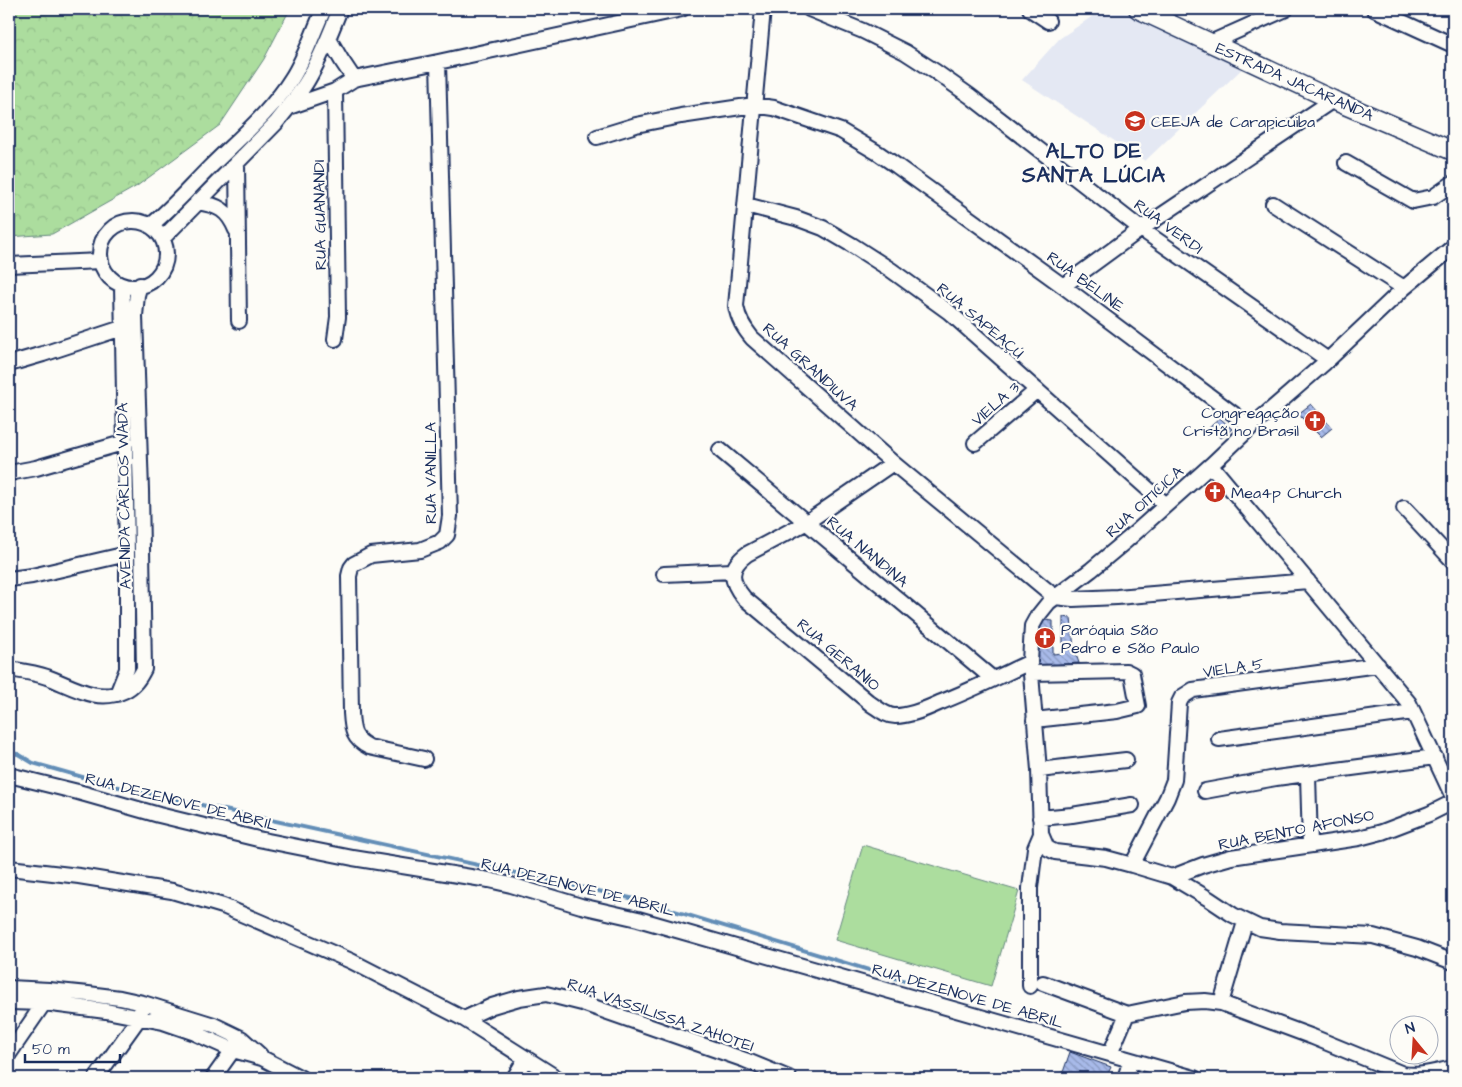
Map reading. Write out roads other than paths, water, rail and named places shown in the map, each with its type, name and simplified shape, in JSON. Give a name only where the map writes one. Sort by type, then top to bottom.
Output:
[{"type":"main road","name":"ESTRADA JACARANDA","points":[[1138,9],[1333,100],[1453,151]]},
{"type":"street","points":[[150,226],[165,214],[280,95],[304,57],[324,9]]},
{"type":"street","points":[[163,238],[276,123],[289,107],[310,77],[329,39],[340,9]]},
{"type":"street","points":[[289,107],[335,91],[354,79],[682,9]]},
{"type":"street","name":"RUA GRANDIUVA","points":[[763,9],[736,306],[737,314],[752,338],[893,463],[1055,597]]},
{"type":"street","name":"RUA VERDI","points":[[809,9],[854,27],[905,52],[970,96],[1141,229],[1328,360]]},
{"type":"street","points":[[1030,9],[1048,22]]},
{"type":"street","points":[[1210,43],[1286,9]]},
{"type":"street","points":[[1374,9],[1453,45]]},
{"type":"street","points":[[329,39],[354,79]]},
{"type":"street","name":"RUA VANILLA","points":[[424,758],[369,747],[361,743],[355,736],[351,713],[349,576],[354,564],[371,555],[420,550],[440,542],[447,535],[450,516],[438,62]]},
{"type":"street","name":"RUA GUANANDI","points":[[335,91],[338,317],[336,339]]},
{"type":"street","points":[[1063,286],[1141,229],[1333,100]]},
{"type":"street","points":[[596,137],[636,125],[754,105]]},
{"type":"street","name":"RUA BELINE","points":[[754,105],[783,111],[841,131],[878,153],[1063,286],[1251,427]]},
{"type":"street","points":[[237,163],[239,321]]},
{"type":"street","points":[[1346,163],[1413,201],[1433,197],[1453,183]]},
{"type":"street","points":[[197,202],[211,204],[222,209],[229,216],[238,233]]},
{"type":"street","points":[[1272,204],[1404,288]]},
{"type":"street","name":"RUA SAPEAÇÚ","points":[[746,206],[796,218],[823,228],[852,245],[949,312],[1166,505]]},
{"type":"street","points":[[141,222],[150,226],[163,238],[166,262],[162,272],[145,285],[122,286],[112,280],[100,261],[100,249],[104,238],[111,229],[120,224],[141,222]]},
{"type":"street","name":"RUA OITICICA","points":[[1041,834],[1039,770],[1031,668],[1032,626],[1042,610],[1055,597],[1098,564],[1166,505],[1328,360],[1404,288],[1453,247]]},
{"type":"street","points":[[9,265],[100,261]]},
{"type":"street","name":"AVENIDA CARLOS WADA","points":[[140,285],[135,316],[144,660],[144,669],[140,676]]},
{"type":"street","name":"AVENIDA CARLOS WADA","points":[[117,694],[127,669],[126,442],[122,286]]},
{"type":"street","points":[[9,364],[122,328]]},
{"type":"street","name":"VIELA 3","points":[[975,443],[1037,390]]},
{"type":"street","points":[[9,473],[36,468],[126,442]]},
{"type":"street","name":"RUA NANDINA","points":[[720,450],[993,679]]},
{"type":"street","points":[[664,574],[733,571],[735,564],[747,554],[807,522],[893,463]]},
{"type":"street","points":[[1211,465],[1409,703],[1453,797]]},
{"type":"street","points":[[1404,508],[1453,561]]},
{"type":"street","points":[[9,579],[32,576],[127,554]]},
{"type":"street","name":"RUA GERANIO","points":[[733,571],[736,586],[744,598],[871,704],[887,714],[894,716],[926,708],[993,679],[1031,668]]},
{"type":"street","points":[[1055,597],[1073,599],[1117,597],[1308,581]]},
{"type":"street","name":"VIELA 5","points":[[1132,865],[1167,798],[1174,780],[1178,709],[1182,697],[1193,690],[1378,665]]},
{"type":"street","points":[[1031,668],[1126,671],[1132,674],[1138,706],[1118,711],[1034,720]]},
{"type":"street","points":[[9,669],[46,677],[84,692],[107,696],[117,694],[131,687],[140,676],[127,669]]},
{"type":"street","points":[[1219,739],[1413,712]]},
{"type":"street","points":[[1205,792],[1276,778],[1435,757]]},
{"type":"street","points":[[1039,770],[1126,760]]},
{"type":"street","name":"RUA DEZENOVE DE ABRIL","points":[[9,775],[258,839],[353,858],[511,885],[581,906],[638,919],[1194,1078]]},
{"type":"street","points":[[1308,775],[1310,845]]},
{"type":"street","name":"RUA BENTO AFONSO","points":[[1172,878],[1203,865],[1232,857],[1359,838],[1382,832],[1429,814],[1453,802]]},
{"type":"street","points":[[1040,818],[1072,815],[1132,805]]},
{"type":"street","points":[[1041,834],[1047,848],[1055,852],[1106,858],[1172,878],[1245,922],[1260,928],[1280,931],[1373,936],[1417,948],[1453,962]]},
{"type":"street","points":[[1041,834],[1034,848],[1030,888],[1036,984],[1127,1014],[1185,1002],[1205,1001],[1221,1004],[1312,1037],[1403,1074],[1411,1076],[1421,1075],[1453,1068]]},
{"type":"street","points":[[9,868],[79,876],[172,891],[223,906],[351,961],[464,1019],[557,1078]]},
{"type":"street","points":[[1221,1004],[1245,922]]},
{"type":"street","points":[[9,988],[49,990],[120,998],[143,1003],[214,1025],[237,1044],[301,1078]]},
{"type":"street","points":[[9,1054],[44,1003],[49,990]]},
{"type":"street","name":"RUA VASSILISSA ZAHOTEI","points":[[464,1019],[492,1006],[518,998],[546,994],[600,1009],[745,1060],[789,1078]]},
{"type":"street","points":[[9,1002],[44,1003],[163,1022],[237,1044]]},
{"type":"street","points":[[96,1078],[139,1018],[143,1003]]},
{"type":"street","points":[[1110,1054],[1127,1014]]},
{"type":"street","points":[[213,1078],[237,1044]]},
{"type":"street","points":[[514,1078],[526,1058]]},
{"type":"street","points":[[1124,1078],[1131,1060]]},
{"type":"waterway","points":[[9,753],[18,754],[33,763],[114,786],[635,899],[905,981]]},
{"type":"place","name":"CEEJA de Carapicuiba","points":[[1135,121]]},
{"type":"place","name":"Congregação Cristã no Brasil","points":[[1315,421]]},
{"type":"place","name":"Mea4p Church","points":[[1215,492]]},
{"type":"place","name":"Paróquia São Pedro e São Paulo","points":[[1045,638]]},
{"type":"district","name":"ALTO DE SANTA LÚCIA","points":[[1094,163]]}]
